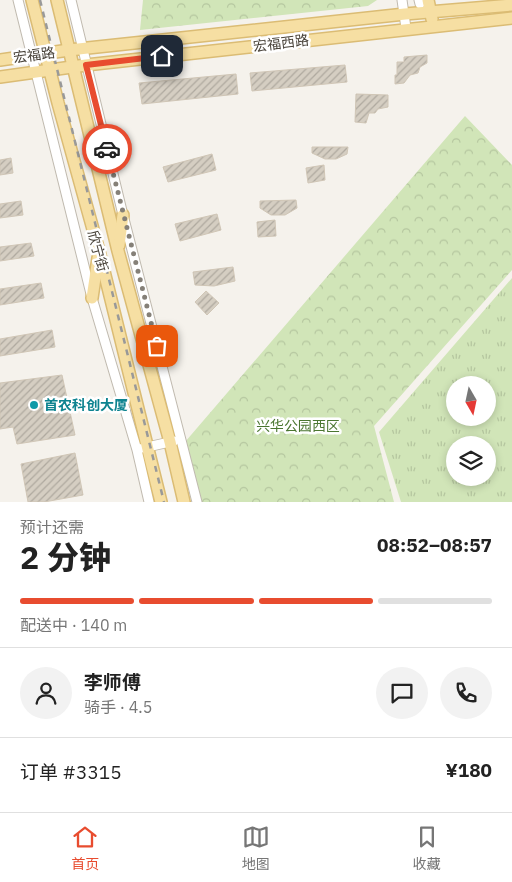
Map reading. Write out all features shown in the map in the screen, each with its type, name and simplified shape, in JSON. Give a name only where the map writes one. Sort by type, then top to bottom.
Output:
[{"type":"main road","name":"欣宁街","points":[[32,0],[98,252],[142,449],[161,502]]},
{"type":"main road","name":"欣宁街","points":[[57,0],[118,252],[170,442],[184,502]]},
{"type":"main road","points":[[423,1],[431,12],[434,26]]},
{"type":"main road","name":"宏福西路","points":[[69,50],[404,14],[512,5]]},
{"type":"main road","name":"宏福西路","points":[[50,71],[86,65],[406,28],[512,18]]},
{"type":"main road","name":"宏福路","points":[[0,60],[69,50]]},
{"type":"main road","name":"宏福路","points":[[0,77],[50,71]]},
{"type":"main road","points":[[58,103],[81,100]]},
{"type":"main road","points":[[118,252],[123,215]]},
{"type":"main road","points":[[92,298],[98,252]]},
{"type":"street","points":[[18,0],[92,298],[142,449],[149,502]]},
{"type":"street","points":[[71,0],[123,215],[198,502]]},
{"type":"street","points":[[402,0],[406,28]]},
{"type":"street","points":[[142,449],[182,439]]},
{"type":"green space","points":[[143,0],[377,0],[368,6],[140,30]]},
{"type":"green space","name":"兴华公园西区","points":[[465,116],[512,165],[512,270],[374,426],[394,502],[200,502],[185,442]]},
{"type":"green space","points":[[512,278],[512,502],[401,502],[379,432]]},
{"type":"building","points":[[427,55],[427,63],[420,67],[418,73],[410,75],[404,83],[395,84],[397,62],[404,62],[404,57]]},
{"type":"building","points":[[345,65],[347,82],[252,91],[250,73]]},
{"type":"building","points":[[236,74],[238,94],[142,104],[139,83]]},
{"type":"building","points":[[356,94],[388,95],[388,107],[378,109],[375,113],[369,113],[366,123],[355,122]]},
{"type":"building","points":[[312,147],[348,147],[347,154],[336,159],[325,159],[312,153]]},
{"type":"building","points":[[212,154],[216,170],[168,182],[163,167]]},
{"type":"building","points":[[11,158],[13,173],[0,175],[0,160]]},
{"type":"building","points":[[324,165],[325,180],[308,183],[306,168]]},
{"type":"building","points":[[296,200],[297,208],[285,215],[271,215],[260,208],[260,201]]},
{"type":"building","points":[[21,201],[23,215],[0,218],[0,204]]},
{"type":"building","points":[[217,214],[221,230],[180,241],[175,224]]},
{"type":"building","points":[[275,220],[276,236],[258,237],[257,222]]},
{"type":"building","points":[[31,243],[34,256],[0,261],[0,247]]},
{"type":"building","points":[[233,267],[235,281],[214,286],[195,285],[193,272]]},
{"type":"building","points":[[41,283],[44,298],[0,305],[0,289]]},
{"type":"building","points":[[206,291],[219,303],[207,315],[195,302]]},
{"type":"building","points":[[52,330],[55,347],[0,356],[0,339]]},
{"type":"building","name":"首农科创大厦","points":[[62,375],[75,435],[17,444],[13,427],[0,429],[0,383]]},
{"type":"building","points":[[75,453],[83,495],[44,502],[28,502],[21,464]]},
{"type":"railway","points":[[40,0],[164,502]]},
{"type":"way so far","points":[[107,149],[157,346]]},
{"type":"place","name":"首农科创大厦","points":[[34,405]]},
{"type":"route","points":[[107,149],[86,65],[162,56]]}]
